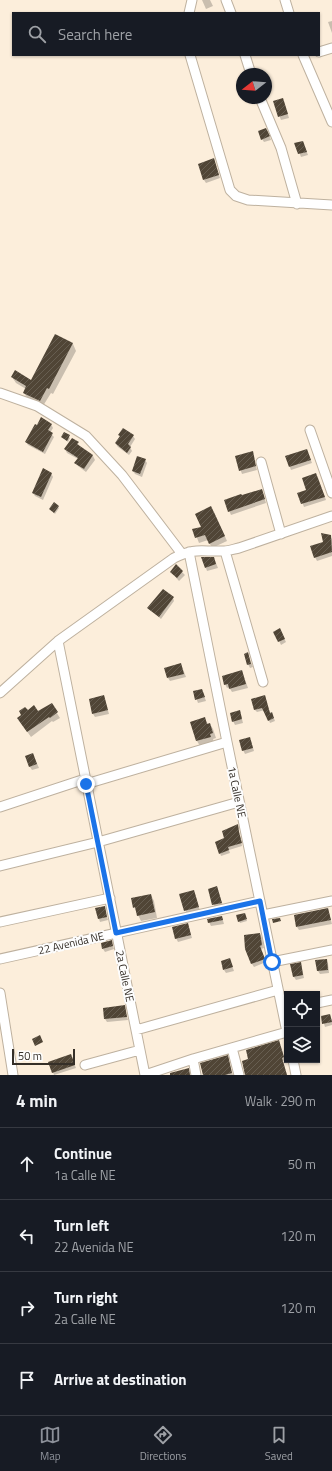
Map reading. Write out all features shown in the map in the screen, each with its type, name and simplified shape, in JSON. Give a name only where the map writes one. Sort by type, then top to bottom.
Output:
[{"type":"street","points":[[189,12],[192,0]]},
{"type":"street","points":[[226,0],[230,12]]},
{"type":"street","points":[[285,0],[289,12]]},
{"type":"street","points":[[320,52],[332,48]]},
{"type":"street","points":[[190,56],[230,190],[236,196],[248,200],[332,205]]},
{"type":"street","points":[[245,56],[249,68]]},
{"type":"street","points":[[305,56],[332,122]]},
{"type":"street","points":[[263,104],[281,148],[297,204]]},
{"type":"street","points":[[0,393],[37,406],[86,436],[122,475],[186,553]]},
{"type":"street","points":[[310,430],[332,493]]},
{"type":"street","points":[[261,462],[281,534]]},
{"type":"street","points":[[0,693],[58,641],[160,568],[186,553],[200,550],[224,551],[281,534],[332,516]]},
{"type":"street","points":[[224,551],[263,682]]},
{"type":"street","name":"1a Calle NE","points":[[186,553],[278,990],[284,1007]]},
{"type":"street","name":"2a Calle NE","points":[[58,641],[145,1075]]},
{"type":"street","points":[[0,807],[227,742]]},
{"type":"street","points":[[0,866],[98,842],[239,802]]},
{"type":"street","points":[[0,922],[110,898]]},
{"type":"street","name":"22 Avenida NE","points":[[0,959],[260,901]]},
{"type":"street","points":[[263,915],[332,901]]},
{"type":"street","points":[[272,962],[332,950]]},
{"type":"street","points":[[136,1030],[278,990]]},
{"type":"street","points":[[0,997],[13,1075]]},
{"type":"street","points":[[320,1003],[332,1000]]},
{"type":"street","points":[[145,1075],[193,1059],[284,1033]]},
{"type":"street","points":[[232,1048],[239,1075]]},
{"type":"street","points":[[85,1065],[140,1050]]},
{"type":"street","points":[[193,1059],[196,1075]]},
{"type":"street","points":[[294,1063],[296,1075]]},
{"type":"building","points":[[283,98],[288,114],[278,117],[273,101]]},
{"type":"building","points":[[266,128],[270,136],[261,140],[258,131]]},
{"type":"building","points":[[303,141],[307,152],[298,154],[294,143]]},
{"type":"building","points":[[214,158],[219,175],[203,180],[198,164]]},
{"type":"building","points":[[55,334],[73,343],[49,389],[47,388],[40,401],[23,393],[26,386],[11,377],[15,370],[31,380]]},
{"type":"building","points":[[41,417],[52,424],[48,430],[53,433],[43,452],[25,442],[35,424],[37,425]]},
{"type":"building","points":[[123,428],[134,435],[128,444],[131,447],[127,453],[115,443]]},
{"type":"building","points":[[64,432],[70,435],[67,441],[61,437]]},
{"type":"building","points":[[72,438],[79,442],[77,444],[93,455],[84,469],[74,463],[78,458],[64,449]]},
{"type":"building","points":[[307,449],[311,460],[289,467],[285,456]]},
{"type":"building","points":[[253,451],[256,466],[239,471],[235,456]]},
{"type":"building","points":[[137,456],[146,459],[140,474],[132,471]]},
{"type":"building","points":[[43,468],[52,473],[41,497],[32,493]]},
{"type":"building","points":[[316,473],[325,497],[301,504],[297,493],[306,490],[302,478]]},
{"type":"building","points":[[262,489],[265,499],[228,512],[224,500]]},
{"type":"building","points":[[54,502],[59,506],[54,513],[49,509]]},
{"type":"building","points":[[211,506],[225,536],[209,544],[205,535],[195,538],[192,529],[201,527],[195,514]]},
{"type":"building","points":[[321,533],[331,535],[332,552],[314,558],[310,546],[323,542]]},
{"type":"building","points":[[201,557],[214,557],[216,564],[205,568]]},
{"type":"building","points":[[176,564],[183,571],[177,578],[170,572]]},
{"type":"building","points":[[163,589],[174,597],[159,617],[147,608]]},
{"type":"building","points":[[280,628],[285,639],[278,642],[273,632]]},
{"type":"building","points":[[248,652],[251,664],[247,665],[244,654]]},
{"type":"building","points":[[181,663],[184,674],[167,678],[164,668]]},
{"type":"building","points":[[242,670],[246,684],[229,689],[228,684],[224,685],[222,676]]},
{"type":"building","points":[[202,689],[205,697],[195,700],[193,691]]},
{"type":"building","points":[[104,695],[108,710],[92,714],[89,699]]},
{"type":"building","points":[[265,695],[270,713],[272,712],[274,718],[268,721],[262,708],[254,710],[251,699]]},
{"type":"building","points":[[52,703],[58,712],[27,732],[17,718],[21,715],[19,711],[25,707],[28,710],[34,705],[38,711]]},
{"type":"building","points":[[240,710],[242,719],[232,722],[230,713]]},
{"type":"building","points":[[205,717],[207,724],[210,723],[213,733],[210,734],[211,737],[196,741],[190,722]]},
{"type":"building","points":[[250,737],[253,748],[242,751],[239,740]]},
{"type":"building","points":[[33,753],[37,764],[29,767],[25,756]]},
{"type":"building","points":[[238,824],[242,843],[228,847],[229,850],[219,854],[215,842],[224,838],[222,831]]},
{"type":"building","points":[[217,886],[222,903],[212,905],[208,889]]},
{"type":"building","points":[[194,890],[199,907],[184,911],[179,894]]},
{"type":"building","points":[[151,894],[155,912],[137,916],[135,907],[133,908],[131,898]]},
{"type":"building","points":[[105,906],[107,917],[98,919],[95,908]]},
{"type":"building","points":[[328,908],[331,920],[296,927],[294,915]]},
{"type":"building","points":[[245,913],[247,919],[238,922],[236,915]]},
{"type":"building","points":[[222,916],[223,920],[208,923],[207,919]]},
{"type":"building","points":[[280,918],[281,921],[273,923],[272,919]]},
{"type":"building","points":[[188,923],[191,935],[175,939],[172,927]]},
{"type":"building","points":[[260,933],[262,945],[260,946],[265,959],[251,964],[245,949],[244,935]]},
{"type":"building","points":[[112,940],[113,946],[102,949],[101,943]]},
{"type":"building","points":[[230,958],[233,967],[223,970],[221,961]]},
{"type":"building","points":[[327,959],[328,970],[317,971],[315,960]]},
{"type":"building","points":[[301,962],[303,975],[293,977],[290,964]]},
{"type":"building","points":[[125,1005],[127,1017],[104,1019],[103,1008]]},
{"type":"building","points":[[330,1014],[332,1022],[322,1024],[321,1016]]},
{"type":"building","points":[[40,1035],[43,1042],[35,1046],[32,1039]]},
{"type":"building","points":[[279,1040],[287,1075],[245,1075],[242,1061],[248,1059],[246,1050]]},
{"type":"building","points":[[71,1054],[75,1065],[52,1073],[48,1062]]},
{"type":"building","points":[[228,1055],[232,1073],[225,1075],[203,1075],[200,1063]]},
{"type":"building","points":[[189,1068],[190,1075],[170,1075],[170,1073]]},
{"type":"route","points":[[86,784],[116,933],[260,901],[272,962]]}]
